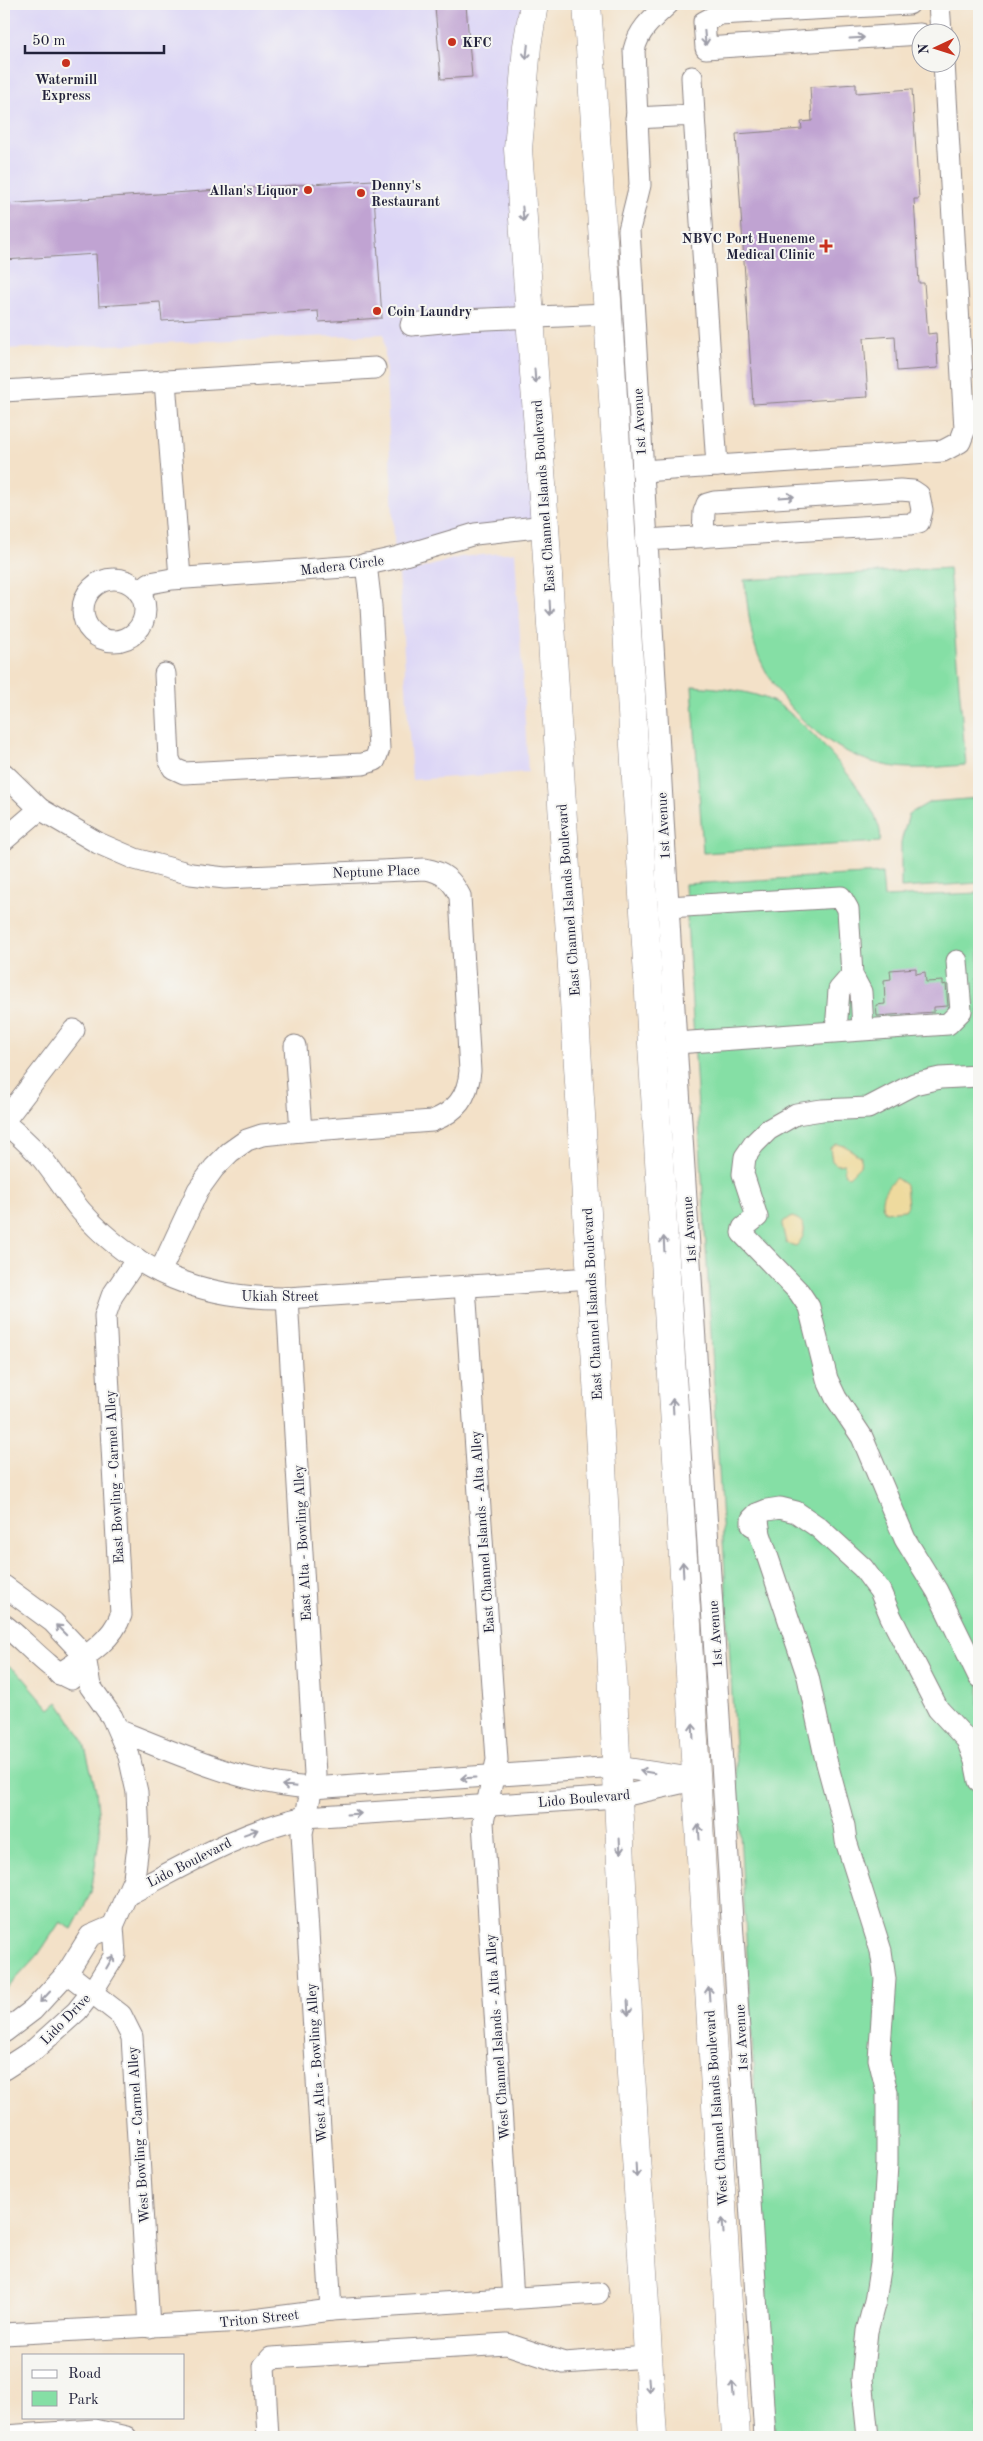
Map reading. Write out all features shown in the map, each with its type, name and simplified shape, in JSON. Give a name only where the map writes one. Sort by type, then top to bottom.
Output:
[{"type":"main road","name":"East Channel Islands Boulevard","points":[[534,4],[527,46],[518,149],[545,526],[591,1278],[618,1797]]},
{"type":"main road","points":[[587,4],[608,314],[696,1780]]},
{"type":"main road","points":[[602,222],[610,129],[604,4]]},
{"type":"main road","name":"West Channel Islands Boulevard","points":[[696,1780],[736,2437]]},
{"type":"main road","points":[[618,1797],[630,2066],[653,2437]]},
{"type":"street","name":"1st Avenue","points":[[668,4],[644,27],[637,37],[634,50],[640,185],[629,230],[676,1042],[765,2437]]},
{"type":"street","points":[[909,4],[719,14],[704,22],[706,48],[910,35]]},
{"type":"street","points":[[939,4],[941,22]]},
{"type":"street","points":[[642,471],[943,451],[960,442],[965,429],[945,72]]},
{"type":"street","points":[[692,77],[717,466]]},
{"type":"street","points":[[636,118],[694,114]]},
{"type":"street","points":[[411,325],[463,320],[608,314]]},
{"type":"street","points":[[4,391],[375,368]]},
{"type":"street","points":[[166,381],[180,578]]},
{"type":"street","points":[[646,540],[703,537],[910,524],[919,522],[922,510],[919,495],[913,491],[900,490],[738,500],[707,504],[704,512],[703,537]]},
{"type":"street","name":"Madera Circle","points":[[139,592],[150,583],[180,578],[314,570],[366,564],[395,558],[476,534],[545,526]]},
{"type":"street","points":[[165,674],[170,759],[173,768],[184,773],[363,764],[375,760],[379,749],[371,606],[366,564]]},
{"type":"street","name":"Neptune Place","points":[[4,774],[40,809],[98,844],[135,859],[191,874],[225,878],[425,869],[447,876],[460,896],[470,1071],[465,1095],[457,1107],[445,1116],[432,1121],[262,1135],[247,1140],[224,1157],[198,1190],[160,1272]]},
{"type":"street","points":[[4,840],[40,809]]},
{"type":"street","points":[[668,907],[841,897],[848,909],[852,975],[861,992],[863,1030]]},
{"type":"street","points":[[676,1042],[948,1024],[970,1010],[957,961]]},
{"type":"street","points":[[836,1031],[838,990],[852,975]]},
{"type":"street","points":[[4,1122],[74,1030]]},
{"type":"street","points":[[295,1046],[301,1131]]},
{"type":"street","points":[[979,1076],[940,1078],[914,1084],[868,1108],[822,1110],[796,1114],[768,1130],[754,1144],[746,1158],[743,1174],[757,1217],[743,1228],[742,1233],[798,1292],[809,1307],[827,1379],[836,1398],[862,1437],[905,1539],[937,1591],[979,1677]]},
{"type":"street","name":"Ukiah Street","points":[[4,1122],[41,1157],[91,1222],[110,1240],[160,1272],[200,1289],[227,1295],[287,1298],[591,1278]]},
{"type":"street","name":"East Bowling - Carmel Alley","points":[[59,1674],[85,1656],[114,1630],[121,1615],[106,1316],[112,1296],[137,1259]]},
{"type":"street","name":"East Channel Islands - Alta Alley","points":[[465,1287],[497,1760],[493,1776]]},
{"type":"street","name":"East Alta - Bowling Alley","points":[[287,1298],[316,1774],[305,1817]]},
{"type":"street","points":[[868,2437],[862,2379],[867,2331],[875,2301],[880,2263],[888,2164],[887,2092],[879,2059],[885,1979],[882,1951],[846,1841],[808,1677],[766,1550],[753,1530],[752,1519],[757,1514],[780,1508],[796,1512],[818,1527],[863,1568],[880,1591],[891,1618],[908,1646],[938,1709],[967,1740],[975,1761],[979,1781]]},
{"type":"street","points":[[4,1586],[53,1622],[85,1656]]},
{"type":"street","points":[[4,1625],[23,1639],[59,1674],[90,1686]]},
{"type":"street","name":"Lido Boulevard","points":[[85,1656],[90,1686],[120,1731],[133,1773],[139,1814],[137,1863],[129,1894]]},
{"type":"street","name":"Lido Boulevard","points":[[120,1731],[242,1777],[268,1783],[312,1788],[617,1767],[696,1780]]},
{"type":"street","name":"West Channel Islands - Alta Alley","points":[[493,1776],[483,1822],[513,2299]]},
{"type":"street","name":"Lido Boulevard","points":[[129,1894],[233,1839],[275,1824],[305,1817],[618,1797],[696,1780]]},
{"type":"street","name":"West Alta - Bowling Alley","points":[[305,1817],[302,1833],[331,2310]]},
{"type":"street","name":"Lido Drive","points":[[4,2070],[56,2033],[92,1992],[114,1955],[113,1926],[129,1894]]},
{"type":"street","points":[[4,2032],[33,2010],[67,1973],[90,1936],[113,1926]]},
{"type":"street","name":"West Bowling - Carmel Alley","points":[[67,1973],[122,2015],[132,2037],[149,2327]]},
{"type":"street","name":"Triton Street","points":[[4,2334],[244,2321],[331,2310],[598,2293]]},
{"type":"street","points":[[268,2437],[264,2366],[271,2358],[507,2344],[564,2362],[648,2357]]},
{"type":"street","points":[[4,2436],[96,2430],[126,2437]]},
{"type":"shaded area","points":[[4,4],[534,4],[527,46],[545,526],[395,558],[384,334],[4,349]]},
{"type":"shaded area","points":[[515,552],[528,772],[412,780],[399,575],[460,557]]},
{"type":"green space","points":[[949,568],[966,765],[909,768],[884,765],[860,758],[837,747],[816,732],[781,696],[754,644],[744,580]]},
{"type":"green space","points":[[692,686],[734,690],[765,698],[787,711],[804,725],[858,788],[871,809],[879,828],[880,842],[703,853]]},
{"type":"green space","points":[[979,798],[979,883],[901,888],[901,842],[909,814],[930,802]]},
{"type":"green space","points":[[882,873],[884,897],[979,893],[979,2437],[775,2437],[685,884]]},
{"type":"green space","points":[[4,1662],[21,1675],[50,1709],[58,1702],[83,1740],[96,1790],[100,1833],[91,1893],[72,1929],[60,1922],[38,1955],[4,1992]]},
{"type":"sand","points":[[837,1144],[845,1146],[861,1157],[860,1166],[849,1177],[845,1175],[844,1164],[837,1165],[832,1161],[830,1148]]},
{"type":"sand","points":[[896,1178],[906,1185],[908,1206],[905,1210],[885,1212],[882,1198],[889,1185]]},
{"type":"sand","points":[[792,1217],[801,1222],[804,1229],[800,1242],[796,1246],[786,1243],[782,1225],[784,1221]]},
{"type":"sand","points":[[974,2100],[979,2100],[979,2146],[973,2133],[971,2103]]},
{"type":"building","points":[[466,5],[472,77],[441,79],[435,7]]},
{"type":"building","points":[[856,84],[856,93],[912,89],[919,199],[914,199],[919,283],[924,283],[928,334],[936,333],[938,368],[897,371],[895,336],[864,338],[868,397],[753,404],[736,134],[802,129],[801,122],[812,121],[810,87]]},
{"type":"building","points":[[373,180],[382,318],[319,322],[318,311],[162,321],[160,302],[99,306],[96,254],[4,260],[4,204]]},
{"type":"building","points":[[916,968],[916,974],[925,972],[926,982],[943,981],[943,985],[946,984],[948,1006],[934,1007],[934,1012],[877,1016],[876,1005],[885,1004],[884,980],[891,979],[890,970]]},
{"type":"place","name":"KFC","points":[[452,42]]},
{"type":"place","name":"Watermill Express","points":[[66,63]]},
{"type":"place","name":"Allan's Liquor","points":[[308,190]]},
{"type":"place","name":"Denny's Restaurant","points":[[361,193]]},
{"type":"place","name":"NBVC Port Hueneme Medical Clinic","points":[[826,246]]},
{"type":"place","name":"Coin Laundry","points":[[377,311]]}]
